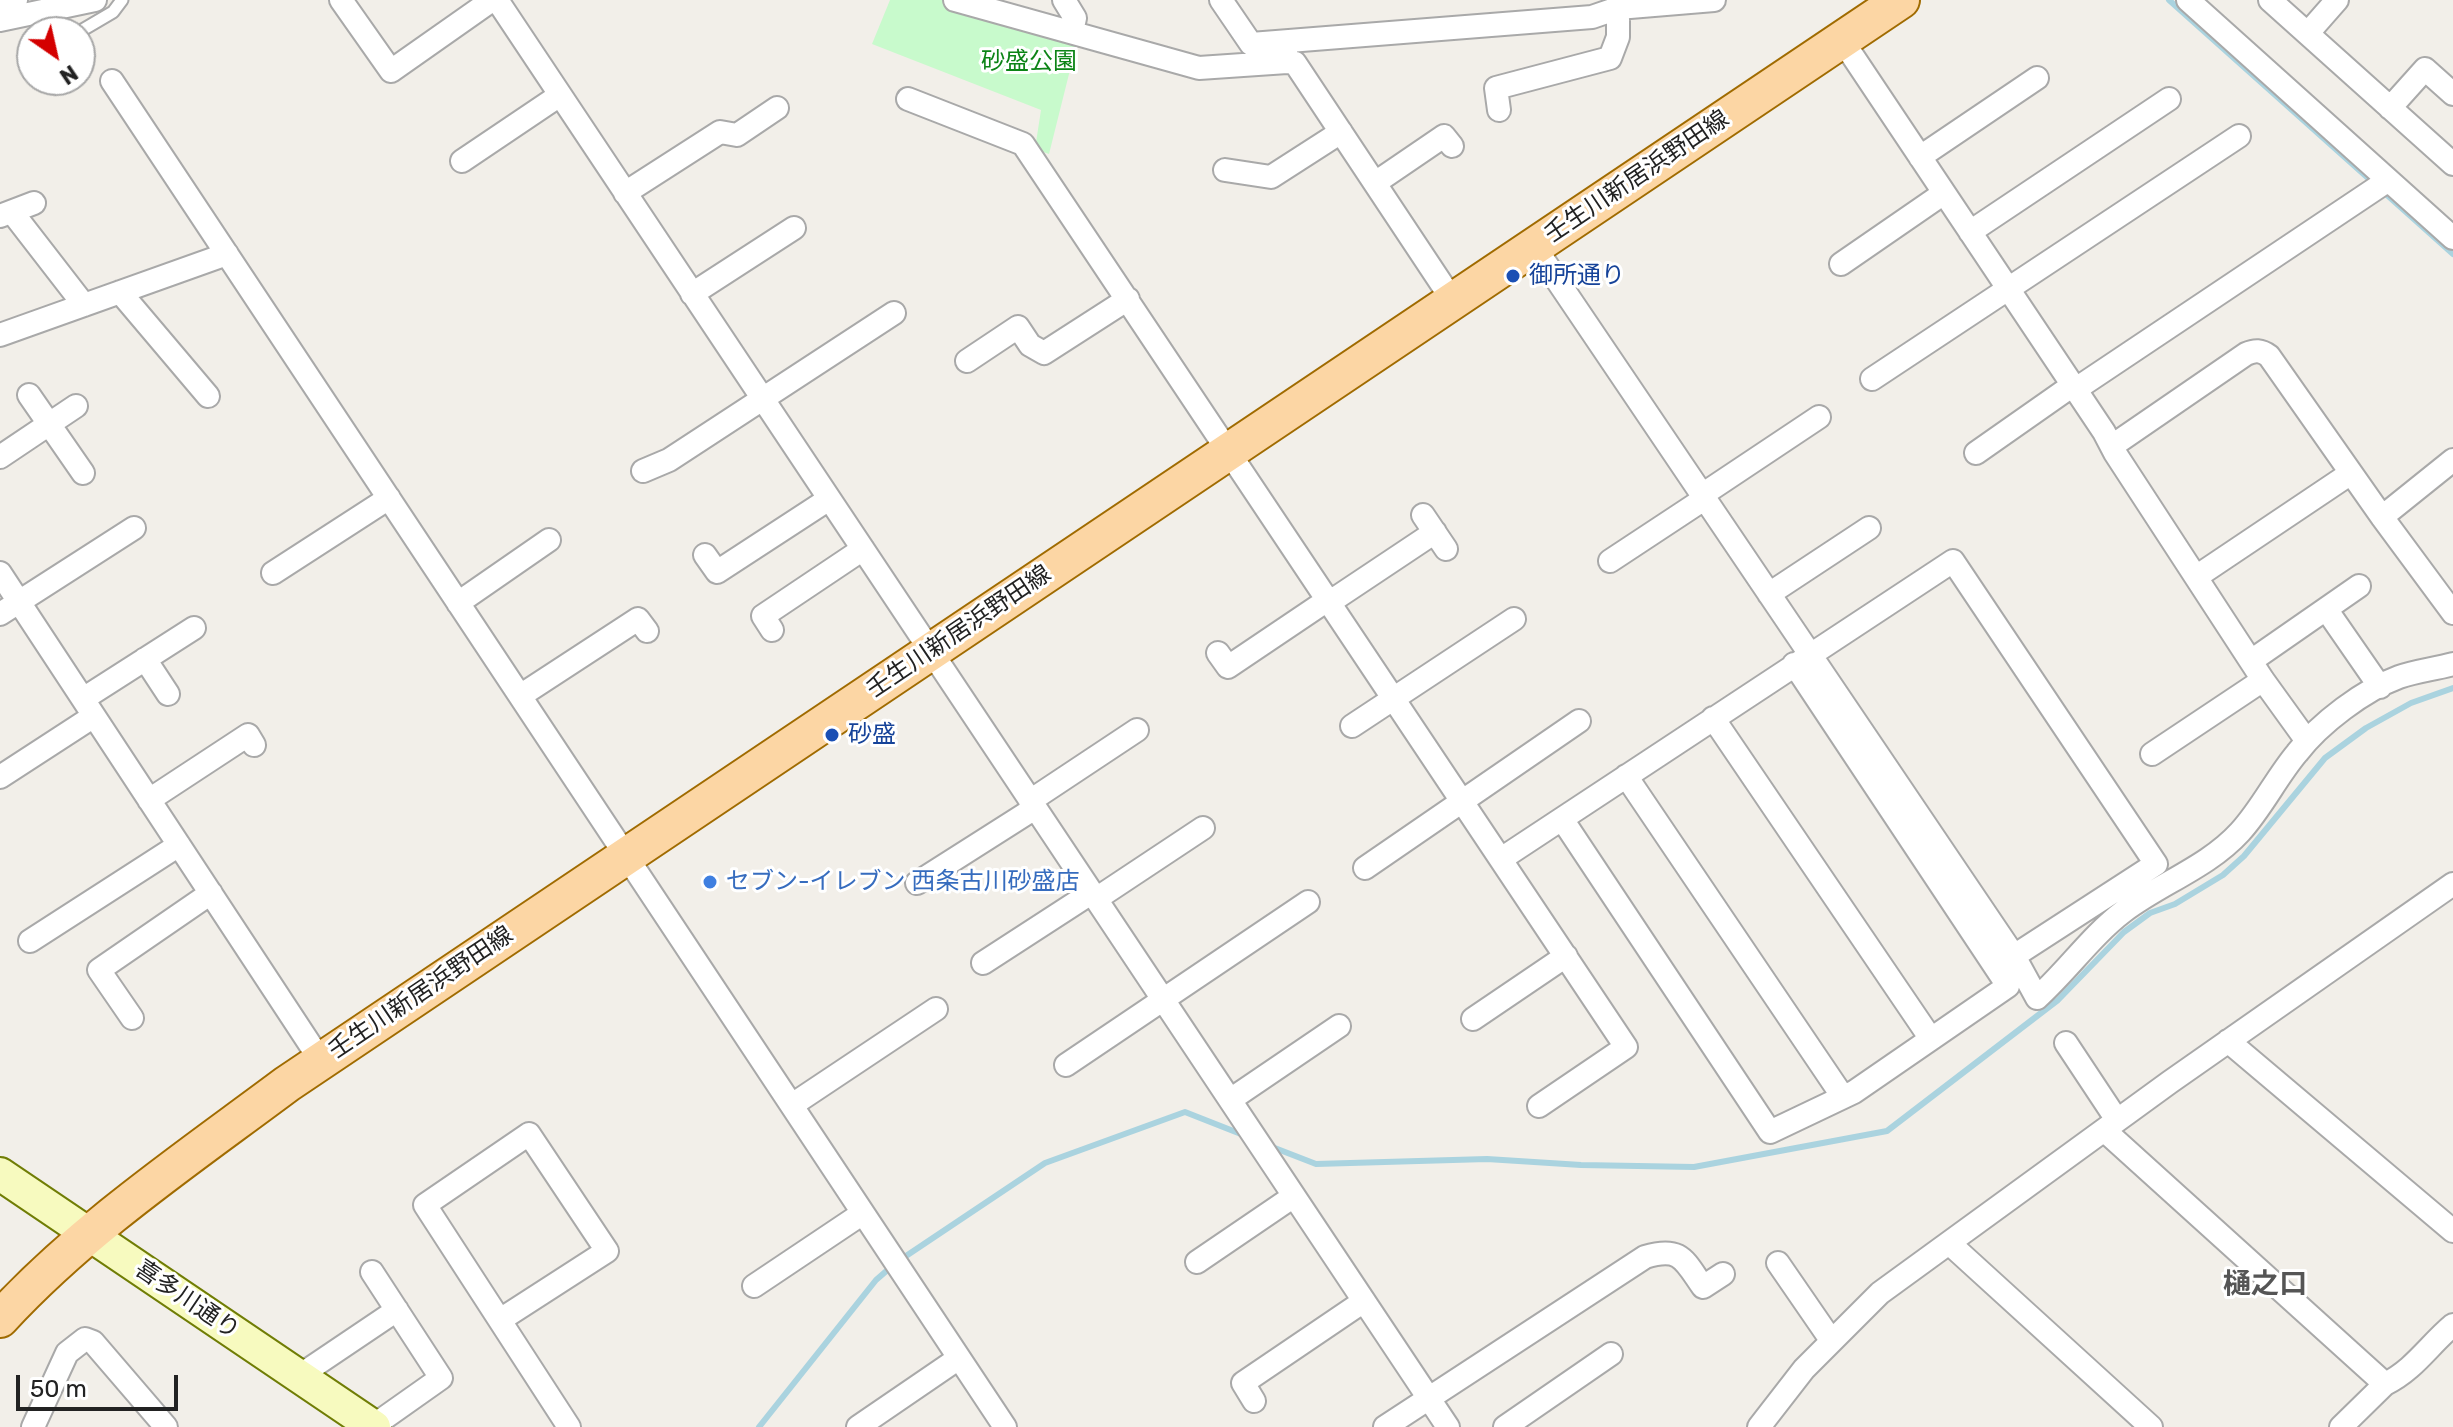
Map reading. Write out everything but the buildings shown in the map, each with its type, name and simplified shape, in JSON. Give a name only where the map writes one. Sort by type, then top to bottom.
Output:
[{"type":"main road","name":"壬生川新居浜野田線","points":[[0,1319],[88,1233],[321,1061],[1901,0]]},
{"type":"street","points":[[0,6],[16,0]]},
{"type":"street","points":[[0,20],[95,0]]},
{"type":"street","points":[[341,0],[391,71],[494,0],[1448,1427]]},
{"type":"street","points":[[955,0],[1071,19],[1199,68],[1286,52],[1592,17],[1615,3],[1714,0]]},
{"type":"street","points":[[1221,0],[1251,44],[1286,52],[1295,63],[1453,301]]},
{"type":"street","points":[[2188,0],[2453,238]]},
{"type":"street","points":[[2270,0],[2453,164]]},
{"type":"street","points":[[2308,33],[2337,0]]},
{"type":"street","points":[[1499,110],[1496,88],[1610,58],[1618,37],[1615,3]]},
{"type":"street","points":[[1842,40],[2074,387],[2263,680],[2307,741]]},
{"type":"street","points":[[2390,108],[2425,69],[2453,94]]},
{"type":"street","points":[[1920,157],[2037,78]]},
{"type":"street","points":[[112,81],[1005,1427]]},
{"type":"street","points":[[462,161],[560,95]]},
{"type":"street","points":[[908,99],[1023,144],[1626,1047],[1539,1106]]},
{"type":"street","points":[[1970,232],[2169,99]]},
{"type":"street","points":[[625,193],[720,132],[737,135],[777,108]]},
{"type":"street","points":[[1225,170],[1271,177],[1341,132]]},
{"type":"street","points":[[1375,183],[1444,136],[1452,146]]},
{"type":"street","points":[[1872,379],[2239,136]]},
{"type":"street","points":[[1976,453],[2387,181]]},
{"type":"street","points":[[1841,264],[1944,193]]},
{"type":"street","points":[[34,203],[6,214],[84,305]]},
{"type":"street","points":[[692,294],[794,228]]},
{"type":"street","points":[[1534,246],[1769,594],[1802,659],[1980,925],[2008,986],[1843,1097],[1770,1132],[1562,819]]},
{"type":"street","points":[[0,335],[227,254]]},
{"type":"street","points":[[120,292],[208,396]]},
{"type":"street","points":[[967,361],[1018,327],[1030,345],[1044,353],[1128,299]]},
{"type":"street","points":[[643,471],[669,460],[894,313]]},
{"type":"street","points":[[2112,446],[2246,354],[2255,350],[2269,356],[2453,613]]},
{"type":"street","points":[[29,395],[83,473]]},
{"type":"street","points":[[0,457],[76,406]]},
{"type":"street","points":[[1610,561],[1819,417]]},
{"type":"street","points":[[2382,517],[2453,460]]},
{"type":"street","points":[[2196,577],[2351,473]]},
{"type":"street","points":[[273,573],[389,498]]},
{"type":"street","points":[[705,555],[717,572],[829,499]]},
{"type":"street","points":[[0,614],[134,528]]},
{"type":"street","points":[[1769,594],[1869,528]]},
{"type":"street","points":[[1218,653],[1228,667],[1435,532]]},
{"type":"street","points":[[458,603],[549,540]]},
{"type":"street","points":[[772,630],[763,616],[863,549]]},
{"type":"street","points":[[1501,859],[1953,561],[2156,864],[2014,956]]},
{"type":"street","points":[[0,573],[321,1061]]},
{"type":"street","points":[[2251,661],[2359,586]]},
{"type":"street","points":[[2326,609],[2380,687]]},
{"type":"street","points":[[520,696],[638,619],[647,631]]},
{"type":"street","points":[[1352,726],[1514,619]]},
{"type":"street","points":[[0,777],[89,708],[145,659],[194,628]]},
{"type":"street","points":[[145,659],[168,694]]},
{"type":"street","points":[[1980,925],[2014,956],[2037,998],[2061,977],[2102,929],[2125,910],[2209,858],[2239,832],[2317,728],[2400,677],[2453,664]]},
{"type":"street","points":[[2152,754],[2263,680]]},
{"type":"street","points":[[1713,718],[1931,1039]]},
{"type":"street","points":[[1365,868],[1579,721]]},
{"type":"street","points":[[917,883],[1137,730]]},
{"type":"street","points":[[149,800],[248,735],[254,745]]},
{"type":"street","points":[[1626,776],[1843,1097]]},
{"type":"street","points":[[983,963],[1203,828]]},
{"type":"street","points":[[30,941],[179,845]]},
{"type":"street","points":[[1759,1427],[1804,1369],[1880,1293],[2110,1125],[2453,884]]},
{"type":"street","points":[[132,1018],[99,970],[211,893]]},
{"type":"street","points":[[1066,1065],[1308,902]]},
{"type":"street","points":[[1473,1019],[1566,956]]},
{"type":"street","points":[[792,1105],[936,1009]]},
{"type":"street","points":[[1230,1100],[1339,1026]]},
{"type":"street","points":[[2228,1041],[2453,1231]]},
{"type":"street","points":[[2066,1043],[2110,1125],[2385,1384]]},
{"type":"street","points":[[500,1320],[607,1251],[529,1134],[425,1205],[569,1427]]},
{"type":"street","name":"喜多川通り","points":[[0,1174],[374,1427]]},
{"type":"street","points":[[1197,1262],[1294,1196]]},
{"type":"street","points":[[754,1286],[863,1213]]},
{"type":"street","points":[[1949,1243],[2151,1427]]},
{"type":"street","points":[[1385,1427],[1645,1257],[1670,1251],[1680,1256],[1703,1287],[1723,1274]]},
{"type":"street","points":[[1778,1263],[1831,1340]]},
{"type":"street","points":[[372,1272],[441,1378],[374,1427]]},
{"type":"street","points":[[1254,1401],[1243,1383],[1364,1301]]},
{"type":"street","points":[[299,1376],[397,1310]]},
{"type":"street","points":[[2341,1427],[2385,1384],[2407,1371],[2426,1354],[2437,1338],[2453,1325]]},
{"type":"street","points":[[40,1424],[67,1353],[85,1339],[93,1342],[166,1427]]},
{"type":"street","points":[[1505,1427],[1611,1354]]},
{"type":"street","points":[[858,1427],[959,1358]]},
{"type":"lane","points":[[96,22],[113,12],[122,0]]},
{"type":"green space","name":"砂盛公園","points":[[890,0],[955,0],[1079,34],[1049,154],[1035,149],[1041,110],[872,44]]},
{"type":"waterway","points":[[2169,0],[2453,254]]},
{"type":"waterway","points":[[1267,1145],[1316,1164],[1487,1159],[1694,1167],[1887,1131],[2058,1000],[2124,932],[2150,913],[2175,904],[2223,875],[2244,856],[2325,758],[2366,728],[2411,703],[2453,688]]},
{"type":"waterway","points":[[900,1260],[1045,1163],[1185,1112],[1246,1136]]},
{"type":"waterway","points":[[759,1427],[876,1280],[891,1267]]},
{"type":"place","name":"御所通り","points":[[1513,276]]},
{"type":"place","name":"砂盛","points":[[832,735]]},
{"type":"place","name":"セブン-イレブン 西条古川砂盛店","points":[[710,882]]},
{"type":"district","name":"樋之口","points":[[2265,1285]]}]
